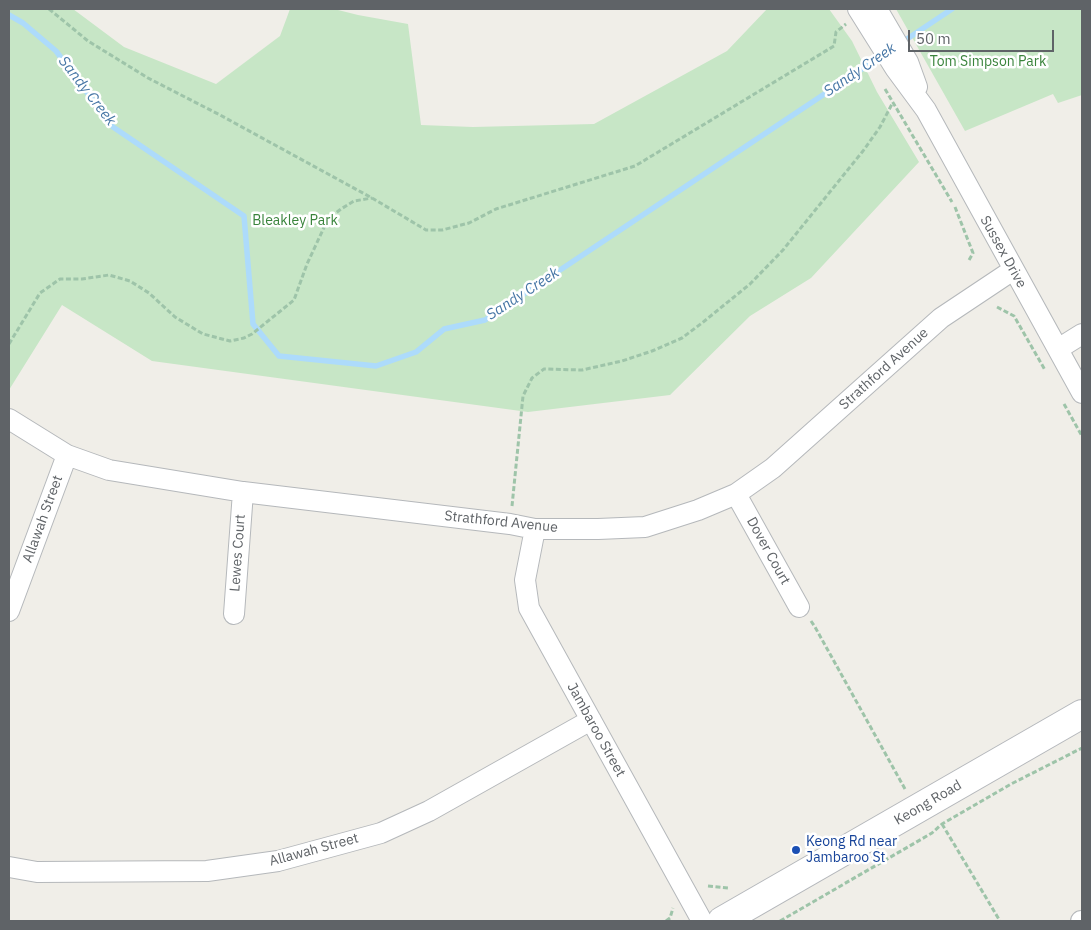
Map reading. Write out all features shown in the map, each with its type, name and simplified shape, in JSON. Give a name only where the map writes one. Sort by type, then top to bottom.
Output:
[{"type":"street","name":"Sussex Drive","points":[[866,16],[901,65],[1082,393]]},
{"type":"street","name":"Strathford Avenue","points":[[9,419],[67,455],[109,470],[243,492],[510,524],[535,529],[598,530],[645,526],[698,510],[736,494],[773,468],[941,318],[1013,270]]},
{"type":"street","points":[[1058,349],[1082,334]]},
{"type":"street","name":"Allawah Street","points":[[9,611],[67,455]]},
{"type":"street","name":"Lewes Court","points":[[234,614],[243,492]]},
{"type":"street","name":"Dover Court","points":[[736,494],[800,607]]},
{"type":"street","name":"Jambaroo Street","points":[[535,529],[525,580],[529,608],[702,921]]},
{"type":"street","name":"Keong Road","points":[[722,921],[1082,714]]},
{"type":"street","name":"Allawah Street","points":[[9,868],[37,872],[206,871],[278,861],[381,833],[421,814],[591,720]]},
{"type":"path","points":[[49,9],[88,41],[148,78],[220,114],[426,230],[442,230],[469,223],[496,209],[635,166],[834,46],[836,32],[866,16]]},
{"type":"path","points":[[883,87],[955,206],[973,253],[968,262]]},
{"type":"path","points":[[510,524],[523,396],[532,378],[544,369],[582,370],[622,361],[682,338],[702,323],[750,284],[783,250],[863,151],[880,127],[892,104]]},
{"type":"path","points":[[9,344],[40,294],[60,279],[82,279],[109,275],[130,281],[149,293],[175,317],[203,334],[230,341],[244,338],[252,334],[294,300],[307,264],[328,219],[341,208],[354,201],[372,198]]},
{"type":"path","points":[[997,307],[1014,316],[1048,376]]},
{"type":"path","points":[[1063,402],[1082,436]]},
{"type":"path","points":[[800,607],[816,627],[905,789]]},
{"type":"path","points":[[780,921],[932,834],[942,824],[1011,784],[1082,748]]},
{"type":"path","points":[[942,824],[1000,921]]},
{"type":"path","points":[[666,921],[670,918],[674,905]]},
{"type":"green space","name":"Bleakley Park","points":[[9,9],[73,9],[124,47],[216,84],[280,36],[290,9],[334,9],[408,24],[421,125],[473,127],[594,124],[727,51],[767,9],[829,9],[852,41],[877,92],[919,162],[811,278],[750,316],[670,395],[528,412],[152,361],[62,305],[9,390]]},
{"type":"green space","name":"Tom Simpson Park","points":[[896,9],[1082,9],[1082,95],[1058,103],[1053,94],[965,131]]},
{"type":"waterway","name":"Sandy Creek","points":[[901,43],[952,9]]},
{"type":"waterway","name":"Sandy Creek","points":[[9,15],[23,23],[56,51],[113,127],[244,216],[253,324],[279,356],[376,366],[416,352],[444,329],[485,320],[883,55]]},
{"type":"place","name":"Keong Rd near Jambaroo St","points":[[796,850]]}]
